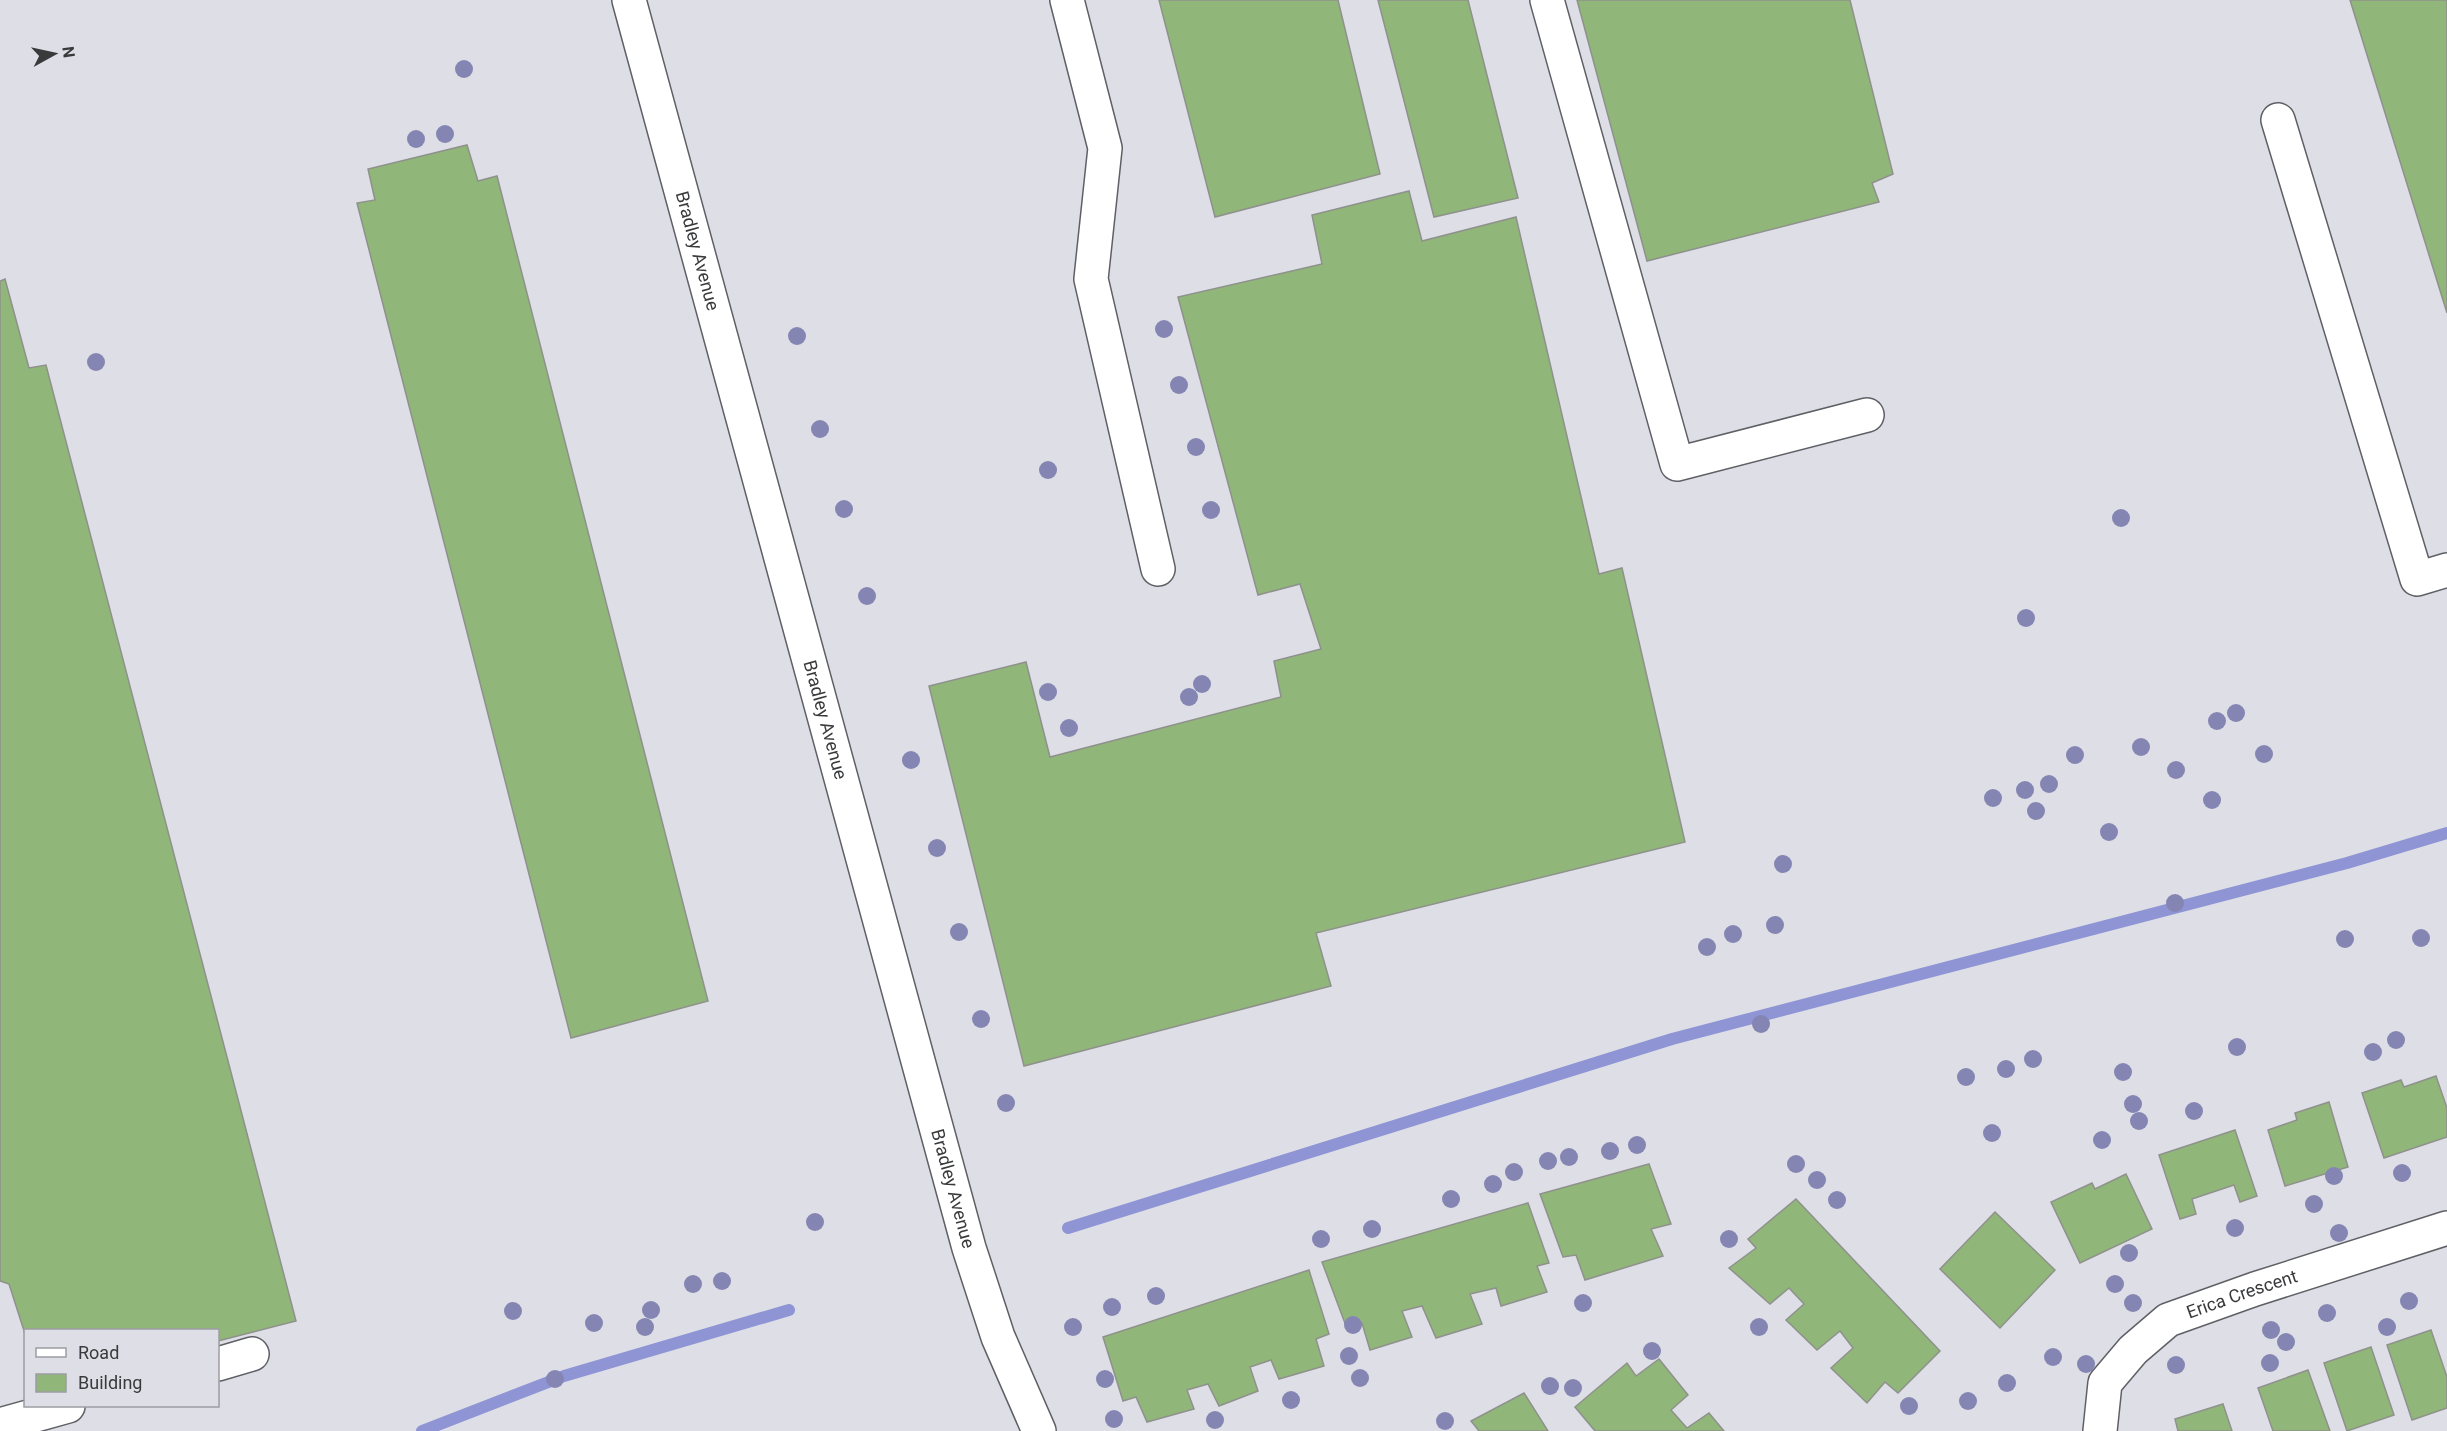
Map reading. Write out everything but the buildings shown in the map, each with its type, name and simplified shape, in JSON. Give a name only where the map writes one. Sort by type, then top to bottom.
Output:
[{"type":"main road","name":"Bradley Avenue","points":[[629,0],[969,1248],[998,1337],[1039,1431]]},
{"type":"main road","points":[[1067,0],[1105,148],[1091,279],[1158,569]]},
{"type":"main road","points":[[1547,0],[1677,464],[1867,415]]},
{"type":"main road","points":[[2278,120],[2417,579],[2447,570]]},
{"type":"main road","name":"Erica Crescent","points":[[2100,1431],[2105,1383],[2133,1350],[2168,1320],[2255,1289],[2447,1227]]},
{"type":"main road","points":[[219,1364],[252,1354]]},
{"type":"main road","points":[[0,1425],[64,1407]]},
{"type":"waterway","points":[[1068,1228],[1672,1039],[2347,863],[2447,833]]},
{"type":"waterway","points":[[422,1431],[564,1376],[789,1310]]}]
